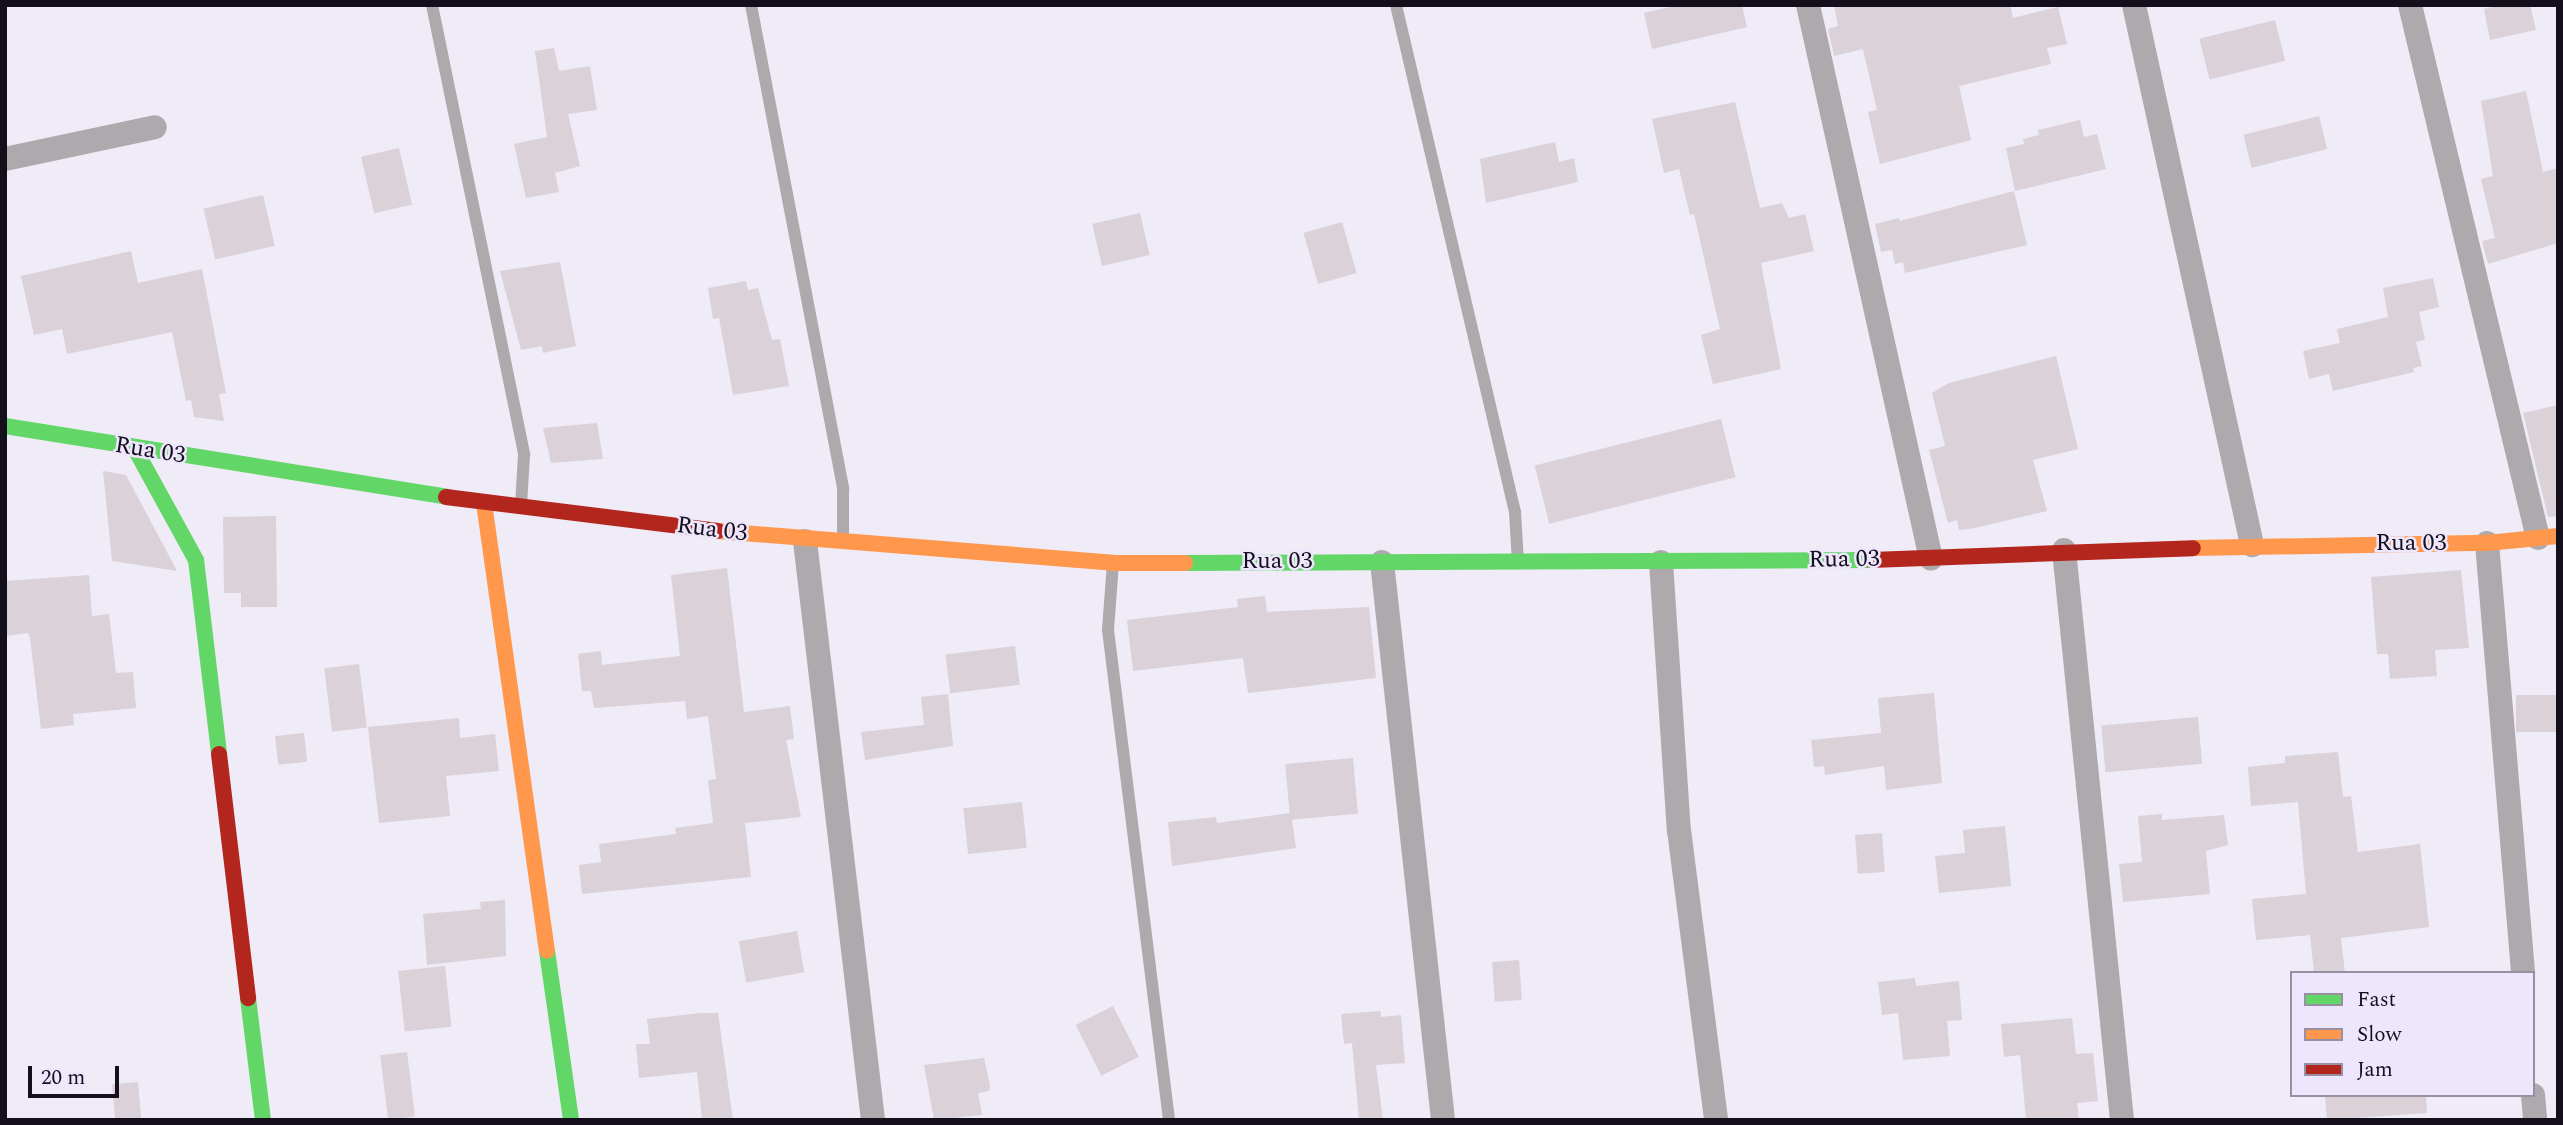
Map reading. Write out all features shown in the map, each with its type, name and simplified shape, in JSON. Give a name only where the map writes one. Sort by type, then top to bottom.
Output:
[{"type":"street","points":[[1808,5],[1931,559]]},
{"type":"street","points":[[2134,5],[2252,545]]},
{"type":"street","points":[[2410,5],[2548,537]]},
{"type":"street","points":[[5,159],[155,127]]},
{"type":"street","name":"Rua 03","points":[[5,426],[135,449],[521,508],[806,541],[1113,563],[1382,562],[1518,565],[1931,559],[2064,550],[2487,543],[2548,537]]},
{"type":"street","points":[[135,449],[196,560],[263,1120]]},
{"type":"street","points":[[484,503],[571,1120]]},
{"type":"street","points":[[806,541],[873,1120]]},
{"type":"street","points":[[2487,543],[2523,971]]},
{"type":"street","points":[[2064,550],[2122,1120]]},
{"type":"street","points":[[1382,562],[1443,1120]]},
{"type":"street","points":[[1661,562],[1679,830],[1716,1120]]},
{"type":"street","points":[[2533,1097],[2535,1120]]},
{"type":"lane","points":[[432,5],[524,455],[521,508]]},
{"type":"lane","points":[[751,5],[843,489],[843,544]]},
{"type":"lane","points":[[1396,5],[1515,512],[1518,565]]},
{"type":"lane","points":[[1113,563],[1108,630],[1169,1120]]},
{"type":"building","points":[[1679,5],[1742,5],[1747,27],[1652,49],[1644,13]]},
{"type":"building","points":[[1834,5],[2010,5],[2013,18],[2058,7],[2067,44],[2047,48],[2051,64],[1959,86],[1971,140],[1880,164],[1868,112],[1877,110],[1863,49],[1834,56],[1828,29],[1838,26]]},
{"type":"building","points":[[2500,5],[2530,5],[2536,30],[2490,40],[2484,9]]},
{"type":"building","points":[[2275,20],[2285,61],[2209,80],[2199,39]]},
{"type":"building","points":[[554,48],[559,71],[590,66],[597,110],[568,114],[580,166],[555,173],[559,192],[526,198],[514,144],[547,137],[535,51]]},
{"type":"building","points":[[2526,91],[2543,172],[2558,168],[2558,243],[2488,264],[2482,241],[2495,238],[2481,179],[2493,176],[2481,101]]},
{"type":"building","points":[[1735,102],[1760,208],[1782,203],[1789,218],[1805,214],[1814,251],[1761,263],[1781,369],[1713,384],[1701,335],[1720,329],[1694,214],[1690,215],[1679,169],[1664,173],[1652,119]]},
{"type":"building","points":[[2319,116],[2327,149],[2252,168],[2243,135]]},
{"type":"building","points":[[2080,120],[2084,137],[2097,134],[2106,169],[2015,191],[2006,148],[2024,144],[2023,139],[2039,135],[2038,130]]},
{"type":"building","points":[[1555,142],[1559,162],[1574,158],[1578,182],[1486,203],[1480,159]]},
{"type":"building","points":[[399,148],[412,205],[374,213],[361,157]]},
{"type":"building","points":[[2014,191],[2027,245],[1905,273],[1903,262],[1895,264],[1892,250],[1881,252],[1875,224],[1899,218],[1900,221]]},
{"type":"building","points":[[263,195],[275,246],[215,259],[204,209]]},
{"type":"building","points":[[1140,213],[1150,255],[1102,266],[1092,224]]},
{"type":"building","points":[[1342,222],[1357,273],[1318,284],[1304,233]]},
{"type":"building","points":[[131,251],[138,283],[202,269],[226,393],[219,394],[224,421],[194,417],[191,400],[186,401],[172,332],[67,354],[62,329],[34,335],[21,276]]},
{"type":"building","points":[[560,262],[576,346],[543,353],[542,346],[521,350],[500,271]]},
{"type":"building","points":[[2433,278],[2439,307],[2419,312],[2425,340],[2416,342],[2422,366],[2413,368],[2414,372],[2333,391],[2329,374],[2309,379],[2303,351],[2340,343],[2337,329],[2388,317],[2383,288]]},
{"type":"building","points":[[746,281],[748,290],[758,288],[772,340],[780,339],[789,386],[733,395],[719,318],[713,319],[708,288]]},
{"type":"building","points":[[2056,356],[2078,449],[2033,460],[2047,511],[1959,530],[1957,520],[1948,523],[1929,450],[1945,446],[1932,393],[1949,383]]},
{"type":"building","points":[[2558,405],[2558,516],[2548,517],[2523,413]]},
{"type":"building","points":[[1721,419],[1736,477],[1549,524],[1535,465]]},
{"type":"building","points":[[597,423],[603,459],[551,463],[543,428]]},
{"type":"building","points":[[103,471],[126,475],[177,571],[112,561]]},
{"type":"building","points":[[276,516],[277,607],[241,607],[241,593],[224,593],[223,517]]},
{"type":"building","points":[[727,568],[744,712],[790,706],[794,739],[786,740],[801,817],[745,823],[751,877],[582,894],[579,865],[601,862],[599,844],[676,834],[675,828],[713,823],[708,780],[716,779],[708,716],[687,719],[685,701],[594,708],[591,691],[582,691],[578,654],[601,651],[602,665],[680,656],[671,575]]},
{"type":"building","points":[[2461,570],[2469,648],[2435,650],[2437,676],[2390,679],[2388,654],[2377,654],[2371,577]]},
{"type":"building","points":[[89,575],[92,616],[109,614],[116,673],[133,672],[136,708],[73,714],[74,725],[41,729],[30,638],[28,633],[5,636],[5,581]]},
{"type":"building","points":[[1265,596],[1267,612],[1369,607],[1376,678],[1248,693],[1243,658],[1133,671],[1127,620],[1238,607],[1237,599]]},
{"type":"building","points":[[1015,646],[1020,685],[950,693],[946,655]]},
{"type":"building","points":[[359,664],[367,728],[332,732],[324,668]]},
{"type":"building","points":[[1934,693],[1942,783],[1886,790],[1884,766],[1825,775],[1824,766],[1814,767],[1811,740],[1881,733],[1878,698]]},
{"type":"building","points":[[948,694],[953,746],[865,760],[861,732],[924,725],[921,697]]},
{"type":"building","points":[[2516,695],[2558,695],[2558,732],[2516,732]]},
{"type":"building","points":[[2198,717],[2202,764],[2105,772],[2101,725]]},
{"type":"building","points":[[459,718],[460,738],[495,734],[499,771],[446,776],[450,816],[379,823],[368,727]]},
{"type":"building","points":[[304,733],[307,762],[278,765],[275,736]]},
{"type":"building","points":[[2338,752],[2343,797],[2351,796],[2358,852],[2420,844],[2429,927],[2341,938],[2345,971],[2314,971],[2310,935],[2256,940],[2252,899],[2306,894],[2298,802],[2251,806],[2248,767],[2285,763],[2285,756]]},
{"type":"building","points":[[1353,758],[1358,814],[1290,820],[1285,764]]},
{"type":"building","points":[[1022,802],[1027,848],[968,854],[963,808]]},
{"type":"building","points":[[1291,813],[1296,848],[1172,866],[1168,822],[1216,817],[1217,823]]},
{"type":"building","points":[[2162,814],[2162,820],[2224,815],[2228,845],[2206,851],[2210,894],[2123,902],[2119,864],[2142,862],[2138,816]]},
{"type":"building","points":[[2005,826],[2011,886],[1939,893],[1935,856],[1965,853],[1963,830]]},
{"type":"building","points":[[1882,833],[1885,872],[1858,874],[1855,835]]},
{"type":"building","points":[[505,900],[506,956],[427,965],[423,914],[481,909],[480,902]]},
{"type":"building","points":[[797,931],[804,972],[746,983],[739,941]]},
{"type":"building","points":[[1519,960],[1522,1000],[1495,1002],[1492,962]]},
{"type":"building","points":[[445,966],[451,1027],[405,1032],[398,971]]},
{"type":"building","points":[[1915,978],[1916,986],[1959,981],[1962,1020],[1947,1021],[1950,1056],[1903,1060],[1898,1013],[1882,1015],[1878,982]]},
{"type":"building","points":[[1113,1006],[1139,1057],[1101,1076],[1076,1025]]},
{"type":"building","points":[[1381,1011],[1381,1017],[1401,1015],[1405,1063],[1376,1065],[1383,1120],[1359,1120],[1352,1043],[1344,1044],[1341,1014]]},
{"type":"building","points":[[718,1013],[733,1120],[702,1120],[697,1072],[639,1078],[636,1044],[650,1044],[647,1019]]},
{"type":"building","points":[[2072,1018],[2076,1054],[2093,1053],[2098,1101],[2077,1103],[2079,1120],[2026,1120],[2020,1055],[2004,1057],[2001,1024]]},
{"type":"building","points":[[407,1052],[415,1117],[388,1120],[380,1055]]},
{"type":"building","points":[[984,1058],[990,1085],[989,1091],[978,1093],[982,1115],[934,1120],[924,1065]]},
{"type":"building","points":[[138,1082],[141,1120],[115,1120],[112,1084]]},
{"type":"building","points":[[2325,1097],[2426,1097],[2427,1113],[2327,1120]]},
{"type":"traffic: fast","points":[[5,426],[446,497]]},
{"type":"traffic: fast","points":[[135,449],[196,560],[219,754]]},
{"type":"traffic: fast","points":[[1185,563],[1871,560]]},
{"type":"traffic: fast","points":[[547,951],[571,1120]]},
{"type":"traffic: fast","points":[[248,998],[263,1120]]},
{"type":"traffic: slow","points":[[484,503],[547,951]]},
{"type":"traffic: slow","points":[[718,531],[1113,563],[1185,563]]},
{"type":"traffic: slow","points":[[2193,548],[2487,543],[2558,536]]},
{"type":"traffic: jam","points":[[446,497],[718,531]]},
{"type":"traffic: jam","points":[[1871,560],[2193,548]]},
{"type":"traffic: jam","points":[[219,754],[248,998]]}]
